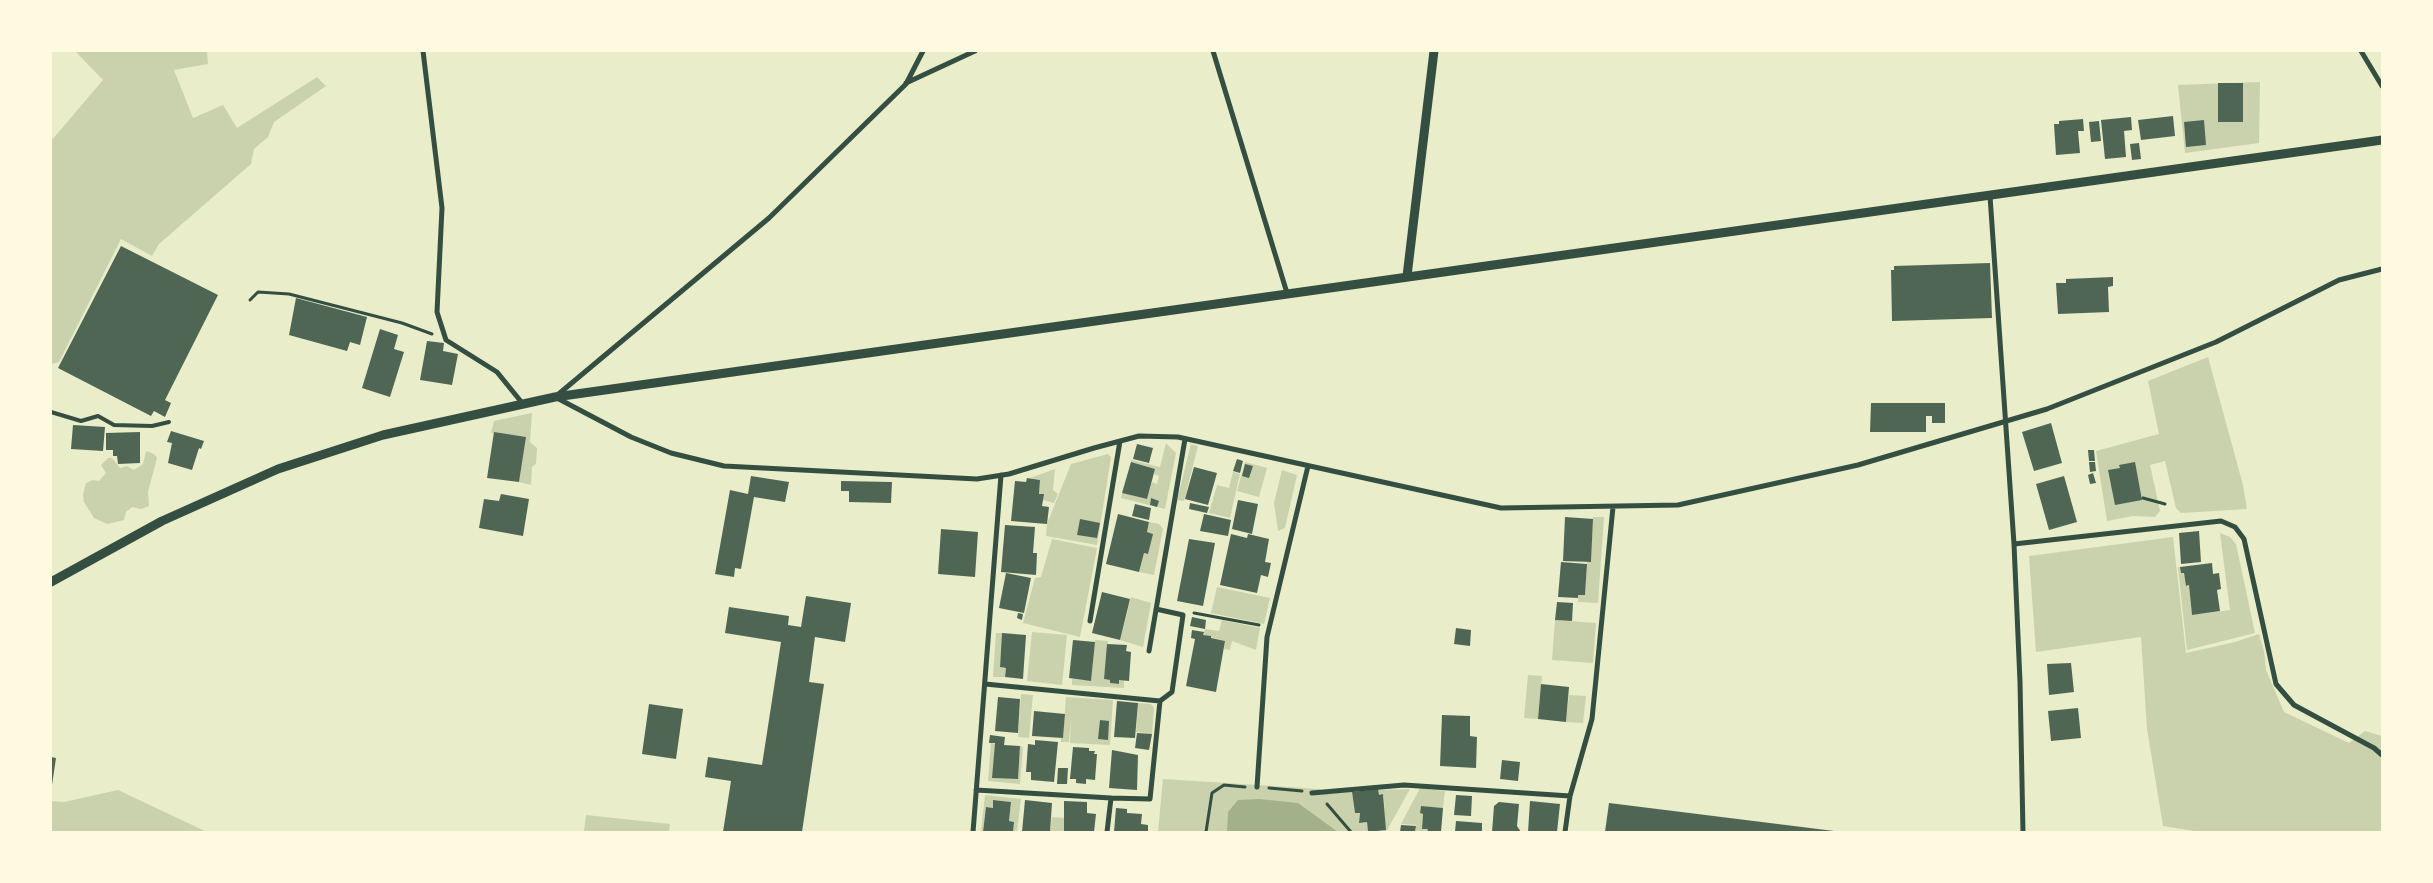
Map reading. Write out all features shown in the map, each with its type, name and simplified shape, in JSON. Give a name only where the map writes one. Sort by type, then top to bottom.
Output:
[{"type":"street","points":[[423,51],[442,208],[436,312],[446,340],[497,372],[523,404]]},
{"type":"street","points":[[555,397],[768,218],[906,84],[923,51]]},
{"type":"street","points":[[906,84],[975,51]]},
{"type":"street","points":[[1213,51],[1287,293]]},
{"type":"street","points":[[1407,276],[1434,51]]},
{"type":"street","points":[[2361,51],[2382,86]]},
{"type":"street","points":[[51,582],[162,522],[278,469],[383,435],[555,397],[2382,140]]},
{"type":"street","points":[[1990,196],[2014,544],[2020,682],[2023,832]]},
{"type":"street","points":[[555,397],[631,437],[671,453],[724,466],[977,479],[1001,475],[1139,436],[1185,439],[1501,508],[1678,506],[1858,466],[2006,423],[2047,409],[2216,342],[2339,280],[2382,269]]},
{"type":"street","points":[[1149,651],[1185,439]]},
{"type":"street","points":[[1090,621],[1120,441]]},
{"type":"street","points":[[1257,787],[1269,627],[1308,466]]},
{"type":"street","points":[[973,832],[1001,475]]},
{"type":"street","points":[[1565,832],[1570,796],[1592,719],[1613,507]]},
{"type":"street","points":[[2014,544],[2221,521],[2235,527],[2244,539],[2276,684],[2294,705],[2374,748],[2382,755]]},
{"type":"street","points":[[985,684],[1160,701],[1172,692],[1183,615],[1156,609]]},
{"type":"street","points":[[976,790],[1150,799],[1160,701]]},
{"type":"street","points":[[1312,793],[1404,785],[1570,796]]},
{"type":"street","points":[[1108,832],[1111,798]]},
{"type":"lane","points":[[51,412],[81,421],[98,416],[114,425],[142,426],[169,422]]},
{"type":"path","points":[[250,300],[258,292],[289,294],[402,323],[446,340]]},
{"type":"path","points":[[2143,498],[2165,504]]},
{"type":"path","points":[[1183,615],[1184,611],[1269,627]]},
{"type":"path","points":[[1206,832],[1212,793],[1224,785],[1312,793],[1326,804],[1351,832]]},
{"type":"shaded area","points":[[75,51],[207,51],[208,64],[174,70],[193,118],[223,105],[237,128],[317,77],[326,86],[274,122],[268,137],[254,149],[251,164],[159,244],[152,256],[121,239],[59,362],[51,364],[51,141],[103,80]]},
{"type":"shaded area","points":[[2260,82],[2259,143],[2185,153],[2178,85]]},
{"type":"shaded area","points":[[2208,357],[2243,485],[2247,509],[2181,513],[2176,508],[2165,461],[2150,465],[2160,511],[2155,517],[2133,516],[2107,521],[2096,451],[2159,434],[2148,381]]},
{"type":"shaded area","points":[[532,413],[530,442],[537,448],[536,464],[532,467],[531,485],[519,482],[525,437],[491,433],[494,421]]},
{"type":"shaded area","points":[[1166,443],[1176,453],[1165,509],[1121,498],[1122,493],[1147,499],[1152,482],[1157,484],[1159,476],[1154,474],[1155,469],[1131,462],[1131,460],[1160,467]]},
{"type":"shaded area","points":[[1191,444],[1198,446],[1184,501],[1177,500]]},
{"type":"shaded area","points":[[146,451],[154,454],[157,458],[148,492],[149,506],[141,509],[132,507],[126,512],[124,520],[107,524],[94,518],[84,502],[83,495],[86,483],[93,480],[99,481],[106,473],[101,465],[108,458],[112,458],[120,468],[127,466],[134,470],[143,464]]},
{"type":"shaded area","points":[[1108,454],[1111,457],[1097,545],[1046,536],[1047,524],[1071,464]]},
{"type":"shaded area","points":[[1245,462],[1267,468],[1259,497],[1237,491]]},
{"type":"shaded area","points":[[1055,469],[1053,490],[1058,494],[1054,503],[1043,500],[1043,495],[1039,494],[1040,480],[1030,478]]},
{"type":"shaded area","points":[[1282,470],[1297,475],[1285,528],[1278,531],[1274,503]]},
{"type":"shaded area","points":[[1233,472],[1240,474],[1230,518],[1209,513],[1217,485],[1229,488]]},
{"type":"shaded area","points":[[1593,517],[1604,517],[1598,603],[1578,602],[1578,595],[1585,595],[1587,562],[1591,562]]},
{"type":"shaded area","points":[[1149,522],[1159,524],[1163,529],[1154,575],[1139,572],[1144,553],[1148,554],[1152,534],[1147,532]]},
{"type":"shaded area","points":[[2220,533],[2230,537],[2236,544],[2255,633],[2187,650],[2178,567],[2180,567],[2181,573],[2184,573],[2186,586],[2189,585],[2192,615],[2230,610]]},
{"type":"shaded area","points":[[2173,537],[2186,653],[2235,642],[2259,634],[2264,651],[2266,670],[2284,712],[2349,743],[2365,731],[2382,736],[2382,832],[2200,832],[2163,826],[2147,729],[2141,637],[2036,652],[2029,556]]},
{"type":"shaded area","points":[[1052,539],[1097,548],[1080,637],[1023,623],[1035,578],[1041,577]]},
{"type":"shaded area","points":[[1217,587],[1270,598],[1264,624],[1211,613]]},
{"type":"shaded area","points":[[1131,597],[1151,603],[1143,647],[1120,640]]},
{"type":"shaded area","points":[[1222,620],[1260,628],[1256,650],[1232,641],[1230,650],[1224,649],[1225,641],[1203,635],[1205,629],[1219,631]]},
{"type":"shaded area","points":[[1555,620],[1596,623],[1593,663],[1552,660]]},
{"type":"shaded area","points":[[1032,632],[1067,635],[1062,685],[1027,681]]},
{"type":"shaded area","points":[[996,633],[1002,633],[1000,667],[1006,668],[1005,677],[993,677]]},
{"type":"shaded area","points":[[1095,640],[1108,641],[1104,679],[1110,680],[1110,683],[1118,684],[1119,680],[1124,680],[1124,688],[1072,685],[1072,679],[1091,680]]},
{"type":"shaded area","points":[[1528,675],[1542,676],[1538,719],[1524,718]]},
{"type":"shaded area","points":[[1021,694],[1033,695],[1029,738],[1018,737]]},
{"type":"shaded area","points":[[1569,695],[1586,696],[1583,723],[1566,722]]},
{"type":"shaded area","points":[[1066,697],[1113,700],[1110,745],[1070,743],[1071,718],[1069,742],[1061,742],[1061,738],[1063,738]]},
{"type":"shaded area","points":[[1138,703],[1151,704],[1154,708],[1152,734],[1136,732]]},
{"type":"shaded area","points":[[991,743],[995,744],[993,778],[1017,779],[1020,746],[1023,747],[1020,784],[988,781]]},
{"type":"shaded area","points":[[1163,779],[1320,789],[1324,794],[1352,792],[1355,813],[1360,813],[1359,823],[1367,822],[1368,832],[1158,832]]},
{"type":"shaded area","points":[[1420,788],[1445,791],[1443,808],[1421,806],[1420,813],[1423,814],[1422,829],[1428,829],[1427,832],[1416,832],[1416,825],[1401,824]]},
{"type":"shaded area","points":[[1410,789],[1386,832],[1373,832],[1385,830],[1384,796],[1378,796],[1377,790]]},
{"type":"shaded area","points":[[118,790],[207,832],[51,832],[51,801],[64,802]]},
{"type":"shaded area","points":[[985,795],[1021,799],[1017,832],[1013,832],[1014,822],[1009,821],[1011,802],[994,800],[993,808],[986,807],[983,832],[981,832]]},
{"type":"shaded area","points":[[1259,799],[1298,803],[1338,832],[1227,832],[1228,812],[1238,800]]},
{"type":"shaded area","points":[[586,815],[670,824],[669,832],[584,832]]},
{"type":"shaded area","points":[[1052,817],[1065,818],[1064,832],[1050,832]]},
{"type":"building","points":[[2218,83],[2243,83],[2243,122],[2218,122]]},
{"type":"building","points":[[2173,116],[2175,136],[2141,140],[2138,120]]},
{"type":"building","points":[[2131,117],[2132,130],[2124,131],[2126,157],[2105,159],[2101,120]]},
{"type":"building","points":[[2083,119],[2084,131],[2078,131],[2080,153],[2056,155],[2054,124],[2059,124],[2059,121]]},
{"type":"building","points":[[2204,120],[2206,145],[2186,147],[2184,122]]},
{"type":"building","points":[[2099,121],[2101,141],[2091,142],[2089,122]]},
{"type":"building","points":[[2139,143],[2141,159],[2132,160],[2130,144]]},
{"type":"building","points":[[121,246],[218,295],[165,400],[171,403],[165,417],[154,411],[151,416],[58,368]]},
{"type":"building","points":[[1990,263],[1992,318],[1892,321],[1891,270],[1894,270],[1894,266]]},
{"type":"building","points":[[2113,277],[2113,286],[2108,287],[2109,312],[2058,314],[2056,283],[2066,283],[2066,279]]},
{"type":"building","points":[[296,298],[367,317],[360,345],[350,342],[347,351],[289,335]]},
{"type":"building","points":[[380,329],[398,335],[394,349],[404,352],[390,397],[362,388]]},
{"type":"building","points":[[427,341],[444,343],[443,351],[458,354],[452,385],[420,380]]},
{"type":"building","points":[[1871,403],[1945,403],[1945,423],[1932,423],[1932,416],[1926,416],[1926,432],[1870,432]]},
{"type":"building","points":[[2051,423],[2062,463],[2034,471],[2022,432]]},
{"type":"building","points":[[73,425],[105,427],[103,451],[71,449]]},
{"type":"building","points":[[171,431],[204,441],[201,449],[199,448],[192,470],[168,463],[172,443],[167,442]]},
{"type":"building","points":[[140,432],[140,463],[118,464],[117,456],[113,456],[113,450],[106,450],[106,433]]},
{"type":"building","points":[[494,432],[526,437],[519,482],[487,478]]},
{"type":"building","points":[[1137,444],[1153,448],[1149,463],[1133,459]]},
{"type":"building","points":[[2088,450],[2094,450],[2095,461],[2089,461]]},
{"type":"building","points":[[1237,459],[1243,461],[1240,473],[1233,471]]},
{"type":"building","points":[[1131,462],[1155,469],[1147,499],[1122,493]]},
{"type":"building","points":[[2089,462],[2095,462],[2096,471],[2090,472]]},
{"type":"building","points":[[2135,462],[2142,500],[2115,505],[2108,470],[2120,468],[2119,465]]},
{"type":"building","points":[[1245,464],[1253,466],[1249,478],[1242,476]]},
{"type":"building","points":[[1194,467],[1217,473],[1208,505],[1185,499]]},
{"type":"building","points":[[2093,473],[2096,483],[2090,484],[2088,475]]},
{"type":"building","points":[[751,476],[789,482],[785,502],[754,497],[741,569],[735,568],[734,577],[715,574],[730,490],[748,494]]},
{"type":"building","points":[[2064,476],[2077,522],[2049,530],[2036,484]]},
{"type":"building","points":[[1027,478],[1040,480],[1039,494],[1044,494],[1042,506],[1049,507],[1047,524],[1011,521],[1015,481],[1026,482]]},
{"type":"building","points":[[841,481],[892,482],[891,503],[849,502],[849,491],[841,491]]},
{"type":"building","points":[[501,494],[529,499],[523,536],[479,528],[484,499],[499,501]]},
{"type":"building","points":[[1151,498],[1159,501],[1157,507],[1150,505]]},
{"type":"building","points":[[1238,500],[1258,504],[1252,534],[1232,529]]},
{"type":"building","points":[[1190,503],[1209,507],[1207,513],[1189,509]]},
{"type":"building","points":[[1135,504],[1151,508],[1149,520],[1132,516]]},
{"type":"building","points":[[1118,514],[1149,522],[1147,532],[1153,534],[1148,554],[1144,553],[1139,572],[1106,564]]},
{"type":"building","points":[[1204,514],[1231,520],[1228,536],[1200,531]]},
{"type":"building","points":[[1565,517],[1593,519],[1591,562],[1563,561]]},
{"type":"building","points":[[1080,519],[1100,523],[1097,538],[1077,535]]},
{"type":"building","points":[[1005,525],[1035,527],[1033,553],[1037,553],[1036,575],[1001,572]]},
{"type":"building","points":[[941,529],[978,532],[975,577],[938,574]]},
{"type":"building","points":[[2199,531],[2201,562],[2181,564],[2179,533]]},
{"type":"building","points":[[1231,534],[1247,538],[1248,534],[1269,539],[1265,562],[1271,563],[1268,577],[1261,575],[1257,593],[1220,585]]},
{"type":"building","points":[[1189,539],[1215,543],[1203,606],[1177,601]]},
{"type":"building","points":[[1561,562],[1587,564],[1585,595],[1578,595],[1578,598],[1558,597]]},
{"type":"building","points":[[2212,563],[2213,574],[2219,573],[2221,589],[2217,590],[2220,611],[2192,615],[2189,585],[2186,586],[2184,573],[2181,573],[2180,567]]},
{"type":"building","points":[[1006,573],[1031,578],[1024,613],[999,608]]},
{"type":"building","points":[[1102,592],[1130,599],[1120,640],[1092,633]]},
{"type":"building","points":[[806,596],[851,603],[845,642],[815,637],[809,682],[824,684],[802,832],[723,832],[731,781],[705,777],[708,757],[762,765],[781,642],[725,633],[729,607],[789,616],[788,625],[801,627]]},
{"type":"building","points":[[1557,602],[1573,603],[1572,621],[1555,620]]},
{"type":"building","points":[[1018,613],[1023,614],[1022,620],[1017,618]]},
{"type":"building","points":[[1192,617],[1206,620],[1205,629],[1190,626]]},
{"type":"building","points":[[1456,628],[1471,630],[1470,646],[1454,644]]},
{"type":"building","points":[[1192,630],[1204,632],[1203,635],[1225,641],[1216,692],[1186,686],[1195,639],[1191,638]]},
{"type":"building","points":[[1002,633],[1026,635],[1023,679],[1005,677],[1006,668],[1000,667]]},
{"type":"building","points":[[1073,640],[1095,642],[1091,681],[1069,678]]},
{"type":"building","points":[[1107,644],[1127,645],[1126,651],[1131,652],[1129,681],[1119,680],[1119,684],[1110,683],[1110,680],[1104,679]]},
{"type":"building","points":[[2071,663],[2074,692],[2049,695],[2047,664]]},
{"type":"building","points":[[1541,684],[1569,687],[1566,722],[1538,719]]},
{"type":"building","points":[[998,697],[1020,699],[1018,733],[995,731]]},
{"type":"building","points":[[1117,701],[1138,703],[1135,738],[1114,737]]},
{"type":"building","points":[[649,704],[683,709],[676,759],[642,754]]},
{"type":"building","points":[[2078,708],[2081,738],[2051,741],[2048,711]]},
{"type":"building","points":[[1034,711],[1065,714],[1063,738],[1032,736]]},
{"type":"building","points":[[1442,715],[1470,716],[1470,736],[1477,737],[1476,768],[1440,766]]},
{"type":"building","points":[[1100,720],[1109,721],[1108,740],[1098,739]]},
{"type":"building","points":[[1137,733],[1152,734],[1149,750],[1135,748]]},
{"type":"building","points":[[990,735],[1005,737],[1004,745],[1020,746],[1018,779],[992,778],[995,743],[989,743]]},
{"type":"building","points":[[1035,740],[1058,742],[1054,782],[1031,780],[1031,772],[1026,772],[1028,744],[1035,745]]},
{"type":"building","points":[[1073,747],[1089,748],[1089,751],[1095,751],[1094,754],[1097,754],[1095,780],[1086,779],[1086,784],[1076,783],[1076,779],[1070,779]]},
{"type":"building","points":[[1112,750],[1138,755],[1137,790],[1109,788]]},
{"type":"building","points":[[51,757],[56,758],[52,785],[51,784]]},
{"type":"building","points":[[1502,760],[1520,762],[1518,781],[1500,779]]},
{"type":"building","points":[[1058,768],[1068,768],[1067,784],[1057,784]]},
{"type":"building","points":[[1378,789],[1379,795],[1383,794],[1386,830],[1368,832],[1367,822],[1359,823],[1360,813],[1355,813],[1352,792]]},
{"type":"building","points":[[1456,795],[1472,796],[1471,816],[1454,815]]},
{"type":"building","points":[[993,800],[1011,802],[1009,821],[1014,822],[1013,832],[983,832],[986,807],[993,808]]},
{"type":"building","points":[[1025,800],[1052,803],[1050,832],[1022,832]]},
{"type":"building","points":[[1064,801],[1087,802],[1087,813],[1096,814],[1094,832],[1064,832]]},
{"type":"building","points":[[1530,801],[1560,804],[1557,832],[1528,832]]},
{"type":"building","points":[[1499,802],[1519,804],[1517,826],[1521,832],[1492,832],[1494,806]]},
{"type":"building","points":[[1609,803],[1834,831],[1834,832],[1605,832]]},
{"type":"building","points":[[1421,806],[1443,808],[1441,832],[1427,832],[1428,829],[1422,829],[1423,814],[1420,813]]},
{"type":"building","points":[[1116,808],[1127,809],[1127,813],[1142,814],[1141,824],[1148,825],[1148,832],[1114,832]]},
{"type":"building","points":[[1456,821],[1482,823],[1482,832],[1455,832]]},
{"type":"building","points":[[1401,825],[1416,826],[1415,832],[1400,832]]}]
